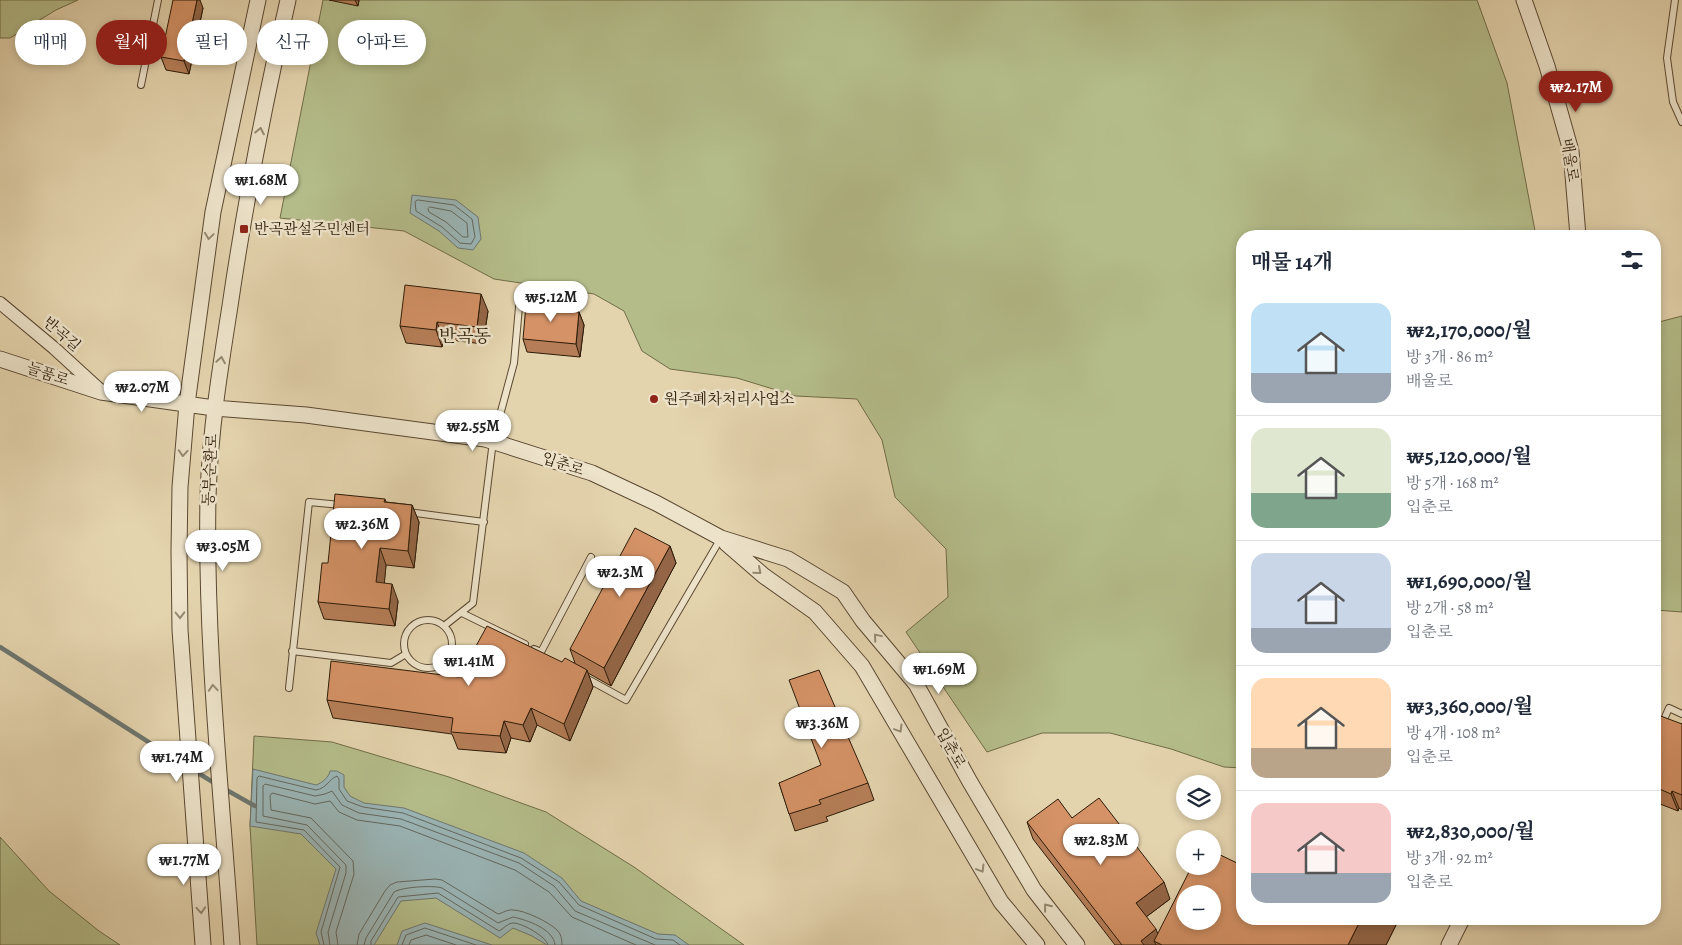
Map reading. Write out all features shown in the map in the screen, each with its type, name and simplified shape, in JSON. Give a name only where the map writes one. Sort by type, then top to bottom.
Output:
[{"type":"street","name":"동부순환로","points":[[203,945],[180,630],[180,487],[187,404],[213,212],[258,0]]},
{"type":"street","name":"동부순환로","points":[[232,945],[209,631],[208,494],[214,408],[243,219],[270,78],[288,0]]},
{"type":"street","name":"배울로","points":[[1524,0],[1547,66],[1571,152],[1578,230]]},
{"type":"street","name":"반곡길","points":[[0,303],[54,348],[101,392]]},
{"type":"street","name":"늘품로","points":[[0,359],[101,392],[214,408]]},
{"type":"street","name":"입춘로","points":[[214,408],[306,415],[493,441],[592,474],[656,503],[721,538],[788,559],[843,592],[863,621],[916,684],[970,782],[1034,890],[1078,945]]},
{"type":"street","name":"입춘로","points":[[721,538],[764,576],[815,612],[862,666],[1001,902],[1037,945]]},
{"type":"street","points":[[1449,945],[1459,925]]},
{"type":"lane","points":[[141,85],[158,0]]},
{"type":"lane","points":[[1675,0],[1667,58],[1673,102],[1682,122]]},
{"type":"lane","points":[[444,626],[473,604],[493,441],[514,363],[519,307]]},
{"type":"lane","points":[[289,688],[308,502],[346,506]]},
{"type":"lane","points":[[404,512],[484,522]]},
{"type":"lane","points":[[575,672],[626,700],[721,538]]},
{"type":"lane","points":[[541,652],[591,557]]},
{"type":"lane","points":[[462,612],[550,657]]},
{"type":"lane","points":[[426,620],[434,621],[444,626],[451,636],[451,652],[447,659],[434,668],[418,666],[406,654],[404,647],[405,639],[412,626],[426,620]]},
{"type":"lane","points":[[292,651],[391,664],[406,654]]},
{"type":"lane","points":[[1661,726],[1669,708],[1682,714]]},
{"type":"green space","points":[[0,0],[78,0],[40,20],[15,20],[15,35],[10,38],[0,38]]},
{"type":"green space","points":[[323,0],[1477,0],[1507,83],[1535,230],[1236,230],[1236,768],[1224,767],[1171,749],[1110,733],[1042,733],[987,752],[906,632],[948,597],[946,549],[895,497],[882,440],[857,399],[796,396],[737,378],[670,369],[642,351],[624,311],[594,294],[494,279],[404,231],[280,218],[310,65],[328,65],[328,20],[319,20]]},
{"type":"green space","points":[[1682,316],[1682,612],[1661,610],[1661,321]]},
{"type":"green space","points":[[254,736],[332,742],[449,777],[546,812],[634,867],[744,945],[257,945],[250,826]]},
{"type":"green space","points":[[0,837],[49,891],[99,931],[120,945],[0,945]]},
{"type":"water","points":[[412,195],[456,200],[478,217],[481,239],[473,250],[458,248],[439,231],[410,213]]},
{"type":"water","points":[[253,769],[316,785],[325,780],[330,771],[337,771],[344,775],[344,787],[350,796],[364,803],[404,808],[524,853],[562,878],[581,901],[658,934],[675,935],[689,945],[547,945],[513,928],[500,938],[436,898],[401,901],[374,945],[320,945],[316,933],[336,869],[301,834],[250,826]]},
{"type":"water","points":[[425,923],[492,945],[397,945],[402,931]]},
{"type":"building","points":[[173,0],[197,0],[193,20],[177,20],[177,60],[167,58],[167,28]]},
{"type":"building","points":[[405,285],[481,294],[477,327],[437,322],[436,330],[400,326]]},
{"type":"building","points":[[539,298],[563,300],[562,310],[579,312],[576,344],[523,339],[526,305],[539,306]]},
{"type":"building","points":[[335,494],[385,499],[384,502],[412,505],[408,551],[380,548],[376,582],[392,584],[389,609],[318,602],[322,563],[328,563]]},
{"type":"building","points":[[635,528],[670,546],[604,668],[570,649]]},
{"type":"building","points":[[487,626],[562,662],[565,658],[587,670],[564,724],[531,708],[523,725],[504,721],[500,736],[451,732],[453,718],[327,700],[331,661],[459,677]]},
{"type":"building","points":[[819,670],[868,783],[819,800],[821,804],[789,814],[779,783],[821,765],[789,680]]},
{"type":"building","points":[[1661,716],[1682,724],[1682,795],[1672,791],[1671,794],[1661,790]]},
{"type":"building","points":[[1099,798],[1164,882],[1136,903],[1156,929],[1141,941],[1144,945],[1122,945],[1027,822],[1058,799],[1072,818]]},
{"type":"building","points":[[1221,855],[1236,863],[1236,925],[1358,925],[1348,945],[1162,945],[1154,941],[1176,898],[1176,930],[1221,930],[1221,885],[1182,885],[1187,875],[1221,875]]},
{"type":"waterway","points":[[0,647],[186,766]]},
{"type":"waterway","points":[[193,770],[216,784]]},
{"type":"waterway","points":[[223,788],[255,806]]},
{"type":"place","name":"반곡관설주민센터","points":[[244,229]]},
{"type":"place","name":"원주폐차처리사업소","points":[[654,399]]},
{"type":"district","name":"반곡동","points":[[465,336]]}]
